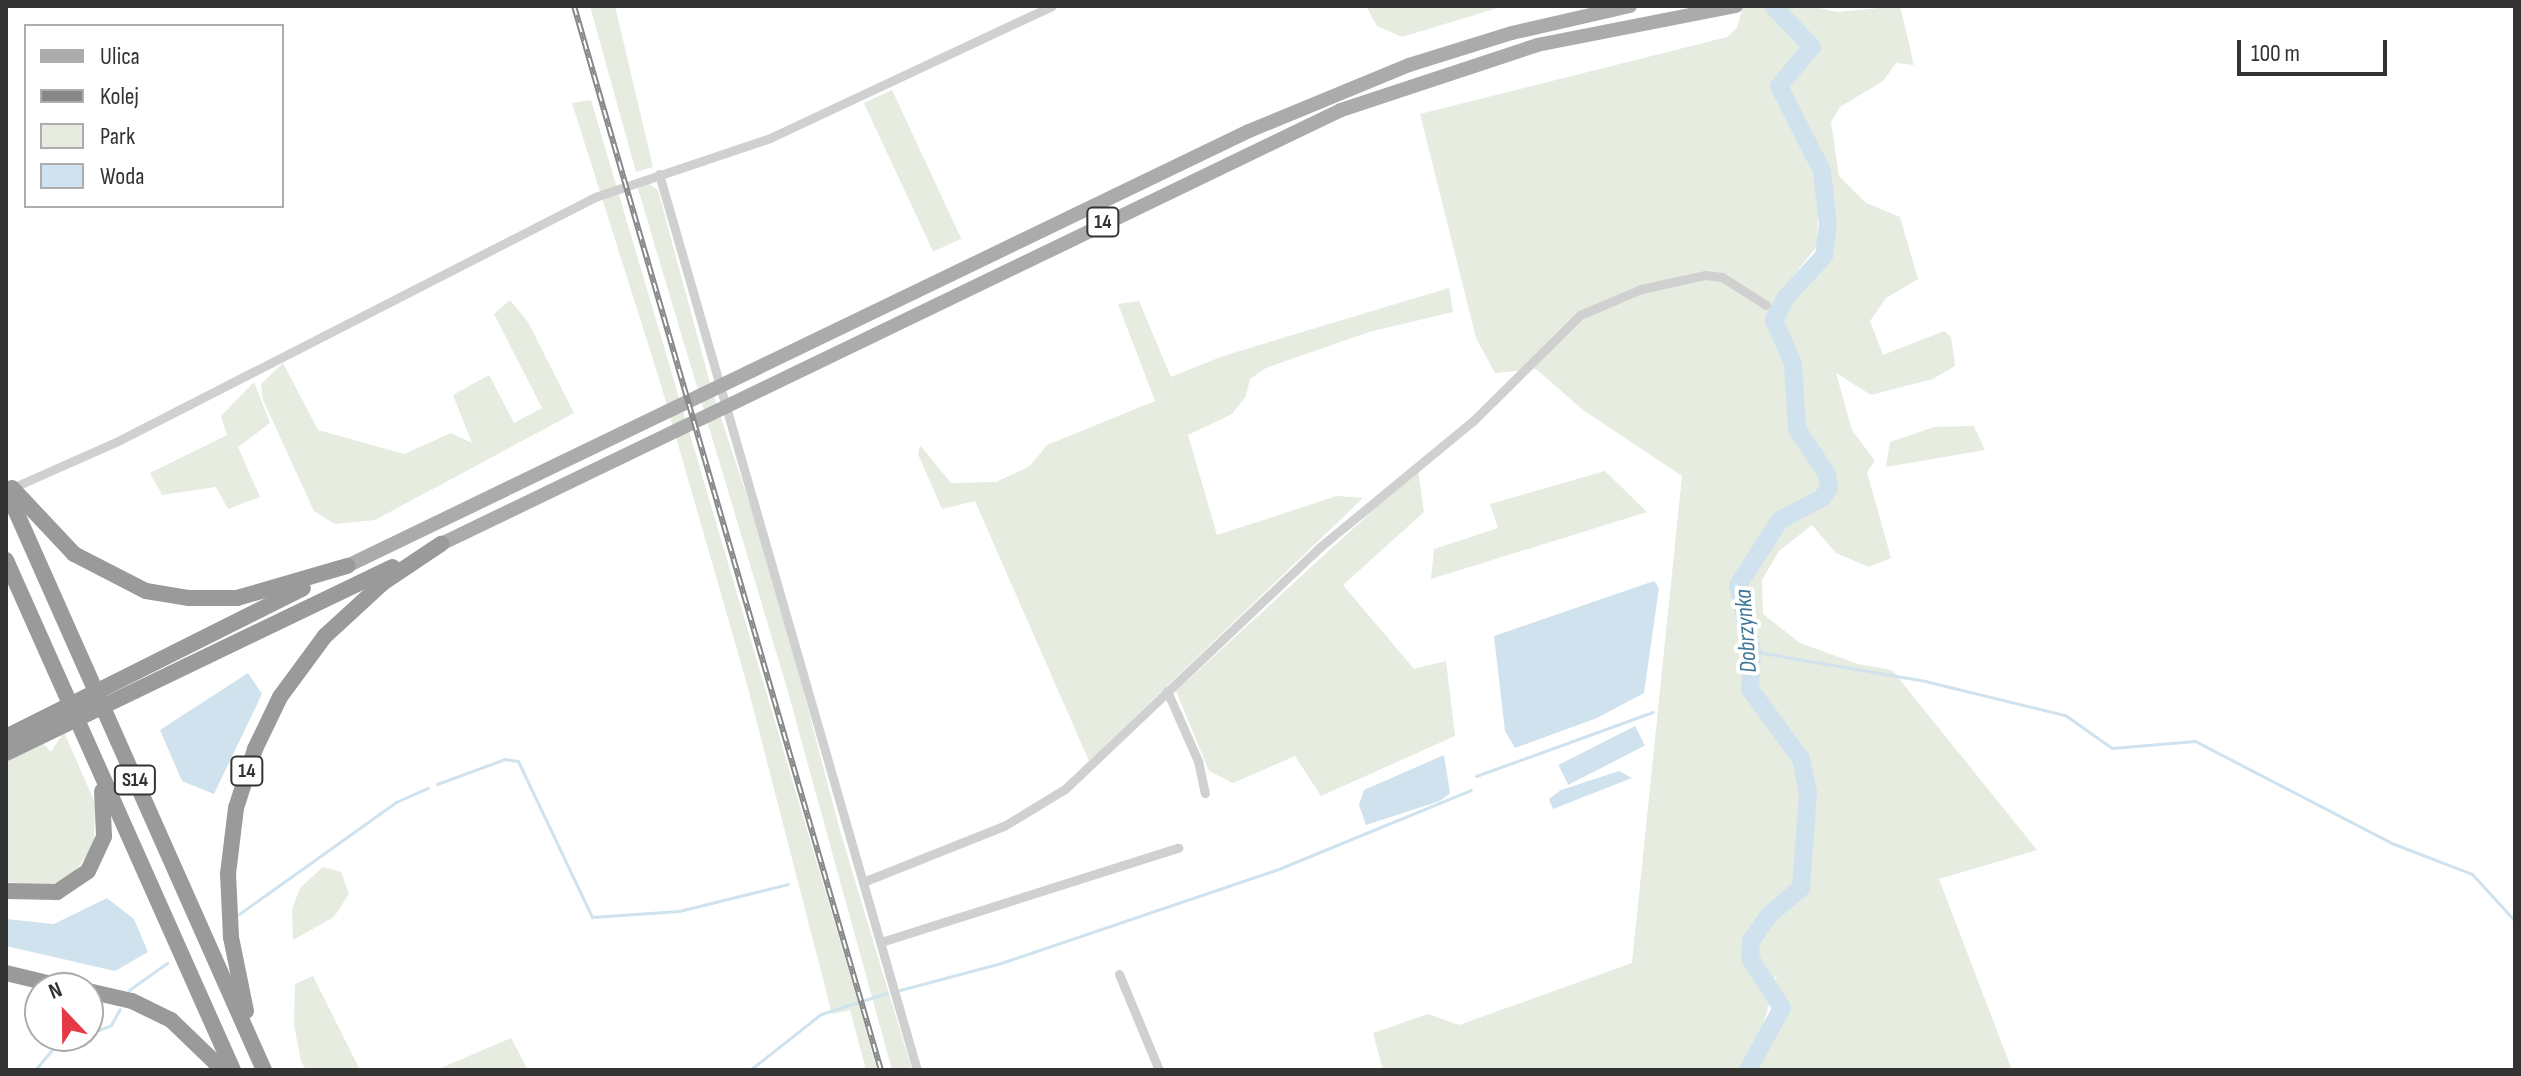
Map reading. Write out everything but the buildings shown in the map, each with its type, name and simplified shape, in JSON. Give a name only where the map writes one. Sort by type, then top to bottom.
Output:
[{"type":"highway","points":[[6,481],[74,554],[146,591],[189,598],[237,598],[347,566]]},
{"type":"highway","name":"S14","points":[[6,490],[264,1070]]},
{"type":"highway","points":[[6,737],[50,722],[441,544]]},
{"type":"highway","name":"14","points":[[264,1070],[244,1005],[229,917],[229,850],[242,787],[280,697],[325,636],[384,582],[441,544]]},
{"type":"highway","name":"S14","points":[[6,560],[233,1070]]},
{"type":"highway","name":"14","points":[[120,689],[347,566]]},
{"type":"highway","points":[[6,753],[50,722]]},
{"type":"highway","points":[[6,891],[57,892],[97,858],[105,810],[96,759]]},
{"type":"highway","points":[[104,995],[132,1001],[171,1020],[223,1070]]},
{"type":"main road","name":"14","points":[[347,566],[634,426],[1336,93],[1470,45],[1630,6]]},
{"type":"main road","name":"14","points":[[441,544],[1243,154],[1376,96],[1537,45],[1736,6]]},
{"type":"street","points":[[6,490],[118,441],[595,197],[770,138],[1052,6]]},
{"type":"street","points":[[659,174],[917,1070]]},
{"type":"street","points":[[863,882],[951,850],[1030,813],[1083,773],[1320,547],[1473,421],[1580,315],[1641,289],[1705,275],[1722,277],[1766,305]]},
{"type":"street","points":[[1167,691],[1192,746],[1205,793]]},
{"type":"street","points":[[881,942],[1178,848]]},
{"type":"street","points":[[1119,974],[1159,1070]]},
{"type":"green space","points":[[590,6],[615,6],[653,167],[636,172]]},
{"type":"green space","points":[[1366,6],[1504,6],[1402,37],[1377,26]]},
{"type":"green space","points":[[1743,6],[1811,6],[1837,12],[1900,6],[1914,65],[1896,63],[1883,81],[1840,107],[1831,122],[1839,176],[1866,203],[1900,217],[1918,279],[1886,298],[1870,321],[1883,355],[1944,331],[1951,337],[1955,366],[1933,379],[1871,395],[1836,373],[1852,430],[1875,461],[1867,472],[1891,558],[1869,567],[1836,553],[1812,525],[1779,551],[1762,580],[1763,614],[1800,643],[1858,664],[1892,670],[2037,850],[1939,879],[2012,1070],[1748,1070],[1782,1008],[1771,990],[1778,973],[1771,984],[1754,957],[1755,940],[1808,879],[1805,861],[1812,791],[1804,758],[1754,688],[1752,617],[1744,585],[1777,530],[1833,487],[1830,473],[1802,429],[1803,390],[1796,392],[1793,364],[1774,320],[1786,297],[1824,256],[1827,190],[1811,151],[1806,156],[1819,190],[1817,246],[1781,292],[1767,326],[1786,368],[1793,432],[1823,480],[1819,492],[1777,518],[1735,590],[1748,642],[1750,699],[1794,759],[1804,814],[1796,853],[1800,879],[1758,920],[1748,939],[1746,958],[1770,1002],[1758,1041],[1739,1070],[1383,1070],[1373,1033],[1428,1014],[1459,1025],[1632,963],[1682,476],[1583,410],[1536,369],[1495,373],[1476,338],[1420,114],[1727,37],[1737,28]]},
{"type":"green space","points":[[892,90],[961,239],[933,252],[864,103]]},
{"type":"green space","points":[[591,100],[877,1070],[866,1070],[850,1010],[832,1014],[748,688],[661,385],[572,103]]},
{"type":"green space","points":[[648,183],[658,190],[713,394],[770,565],[841,834],[912,1070],[892,1070],[788,692],[638,189]]},
{"type":"green space","points":[[1449,288],[1453,312],[1369,332],[1266,368],[1250,379],[1246,396],[1232,414],[1188,435],[1217,535],[1337,496],[1363,498],[1089,761],[975,501],[942,509],[918,454],[920,445],[951,483],[996,482],[1030,466],[1047,445],[1155,401],[1118,304],[1139,301],[1171,377],[1223,356]]},
{"type":"green space","points":[[510,300],[528,322],[574,413],[375,520],[335,524],[314,511],[263,400],[261,384],[283,363],[318,430],[404,454],[451,433],[472,443],[453,395],[489,375],[514,423],[542,408],[494,314]]},
{"type":"green space","points":[[254,382],[270,423],[238,447],[260,497],[228,509],[216,487],[162,495],[150,473],[227,435],[221,416]]},
{"type":"green space","points":[[1974,426],[1985,450],[1886,467],[1890,442],[1934,427]]},
{"type":"green space","points":[[1418,469],[1424,512],[1343,585],[1414,669],[1446,661],[1455,736],[1321,796],[1295,756],[1233,783],[1209,771],[1176,691]]},
{"type":"green space","points":[[1605,471],[1647,512],[1431,579],[1434,549],[1498,528],[1490,504]]},
{"type":"green space","points":[[64,732],[95,803],[94,844],[75,872],[49,886],[6,882],[6,760],[42,742],[51,752]]},
{"type":"green space","points":[[323,867],[341,872],[349,894],[334,917],[293,940],[292,909],[300,888]]},
{"type":"green space","points":[[313,976],[360,1070],[306,1070],[301,1061],[294,1025],[295,984]]},
{"type":"green space","points":[[511,1038],[528,1070],[436,1070]]},
{"type":"water","points":[[1654,581],[1659,588],[1644,693],[1597,718],[1515,748],[1505,731],[1494,636]]},
{"type":"water","points":[[248,673],[262,694],[214,794],[182,781],[160,730]]},
{"type":"water","points":[[1635,726],[1645,746],[1568,785],[1558,765]]},
{"type":"water","points":[[1444,755],[1450,793],[1440,801],[1366,825],[1359,805],[1364,790]]},
{"type":"water","points":[[1619,771],[1632,778],[1553,809],[1549,799],[1561,790]]},
{"type":"water","points":[[107,898],[134,919],[148,952],[115,971],[6,946],[6,919],[54,924]]},
{"type":"waterway","name":"Dobrzynka","points":[[1748,1070],[1782,1008],[1750,958],[1751,941],[1769,915],[1801,888],[1808,792],[1801,759],[1750,689],[1752,651],[1738,585],[1780,520],[1822,498],[1829,488],[1827,474],[1797,429],[1793,364],[1774,320],[1786,297],[1824,256],[1828,225],[1822,171],[1779,86],[1812,47],[1773,6]]},
{"type":"waterway","points":[[1752,651],[1925,681],[2065,715],[2112,748],[2195,741],[2394,844],[2472,874],[2515,921]]},
{"type":"waterway","points":[[1476,776],[1653,712]]},
{"type":"waterway","points":[[437,784],[505,759],[518,761],[592,917],[679,911],[788,884]]},
{"type":"waterway","points":[[239,914],[396,802],[428,788]]},
{"type":"waterway","points":[[900,990],[998,964],[1281,868],[1471,790]]},
{"type":"waterway","points":[[129,990],[167,963]]},
{"type":"waterway","points":[[750,1070],[821,1014],[887,993]]},
{"type":"waterway","points":[[104,1028],[111,1025],[120,1009]]},
{"type":"waterway","points":[[35,1070],[50,1052]]},
{"type":"railway","points":[[574,6],[881,1070]]}]
